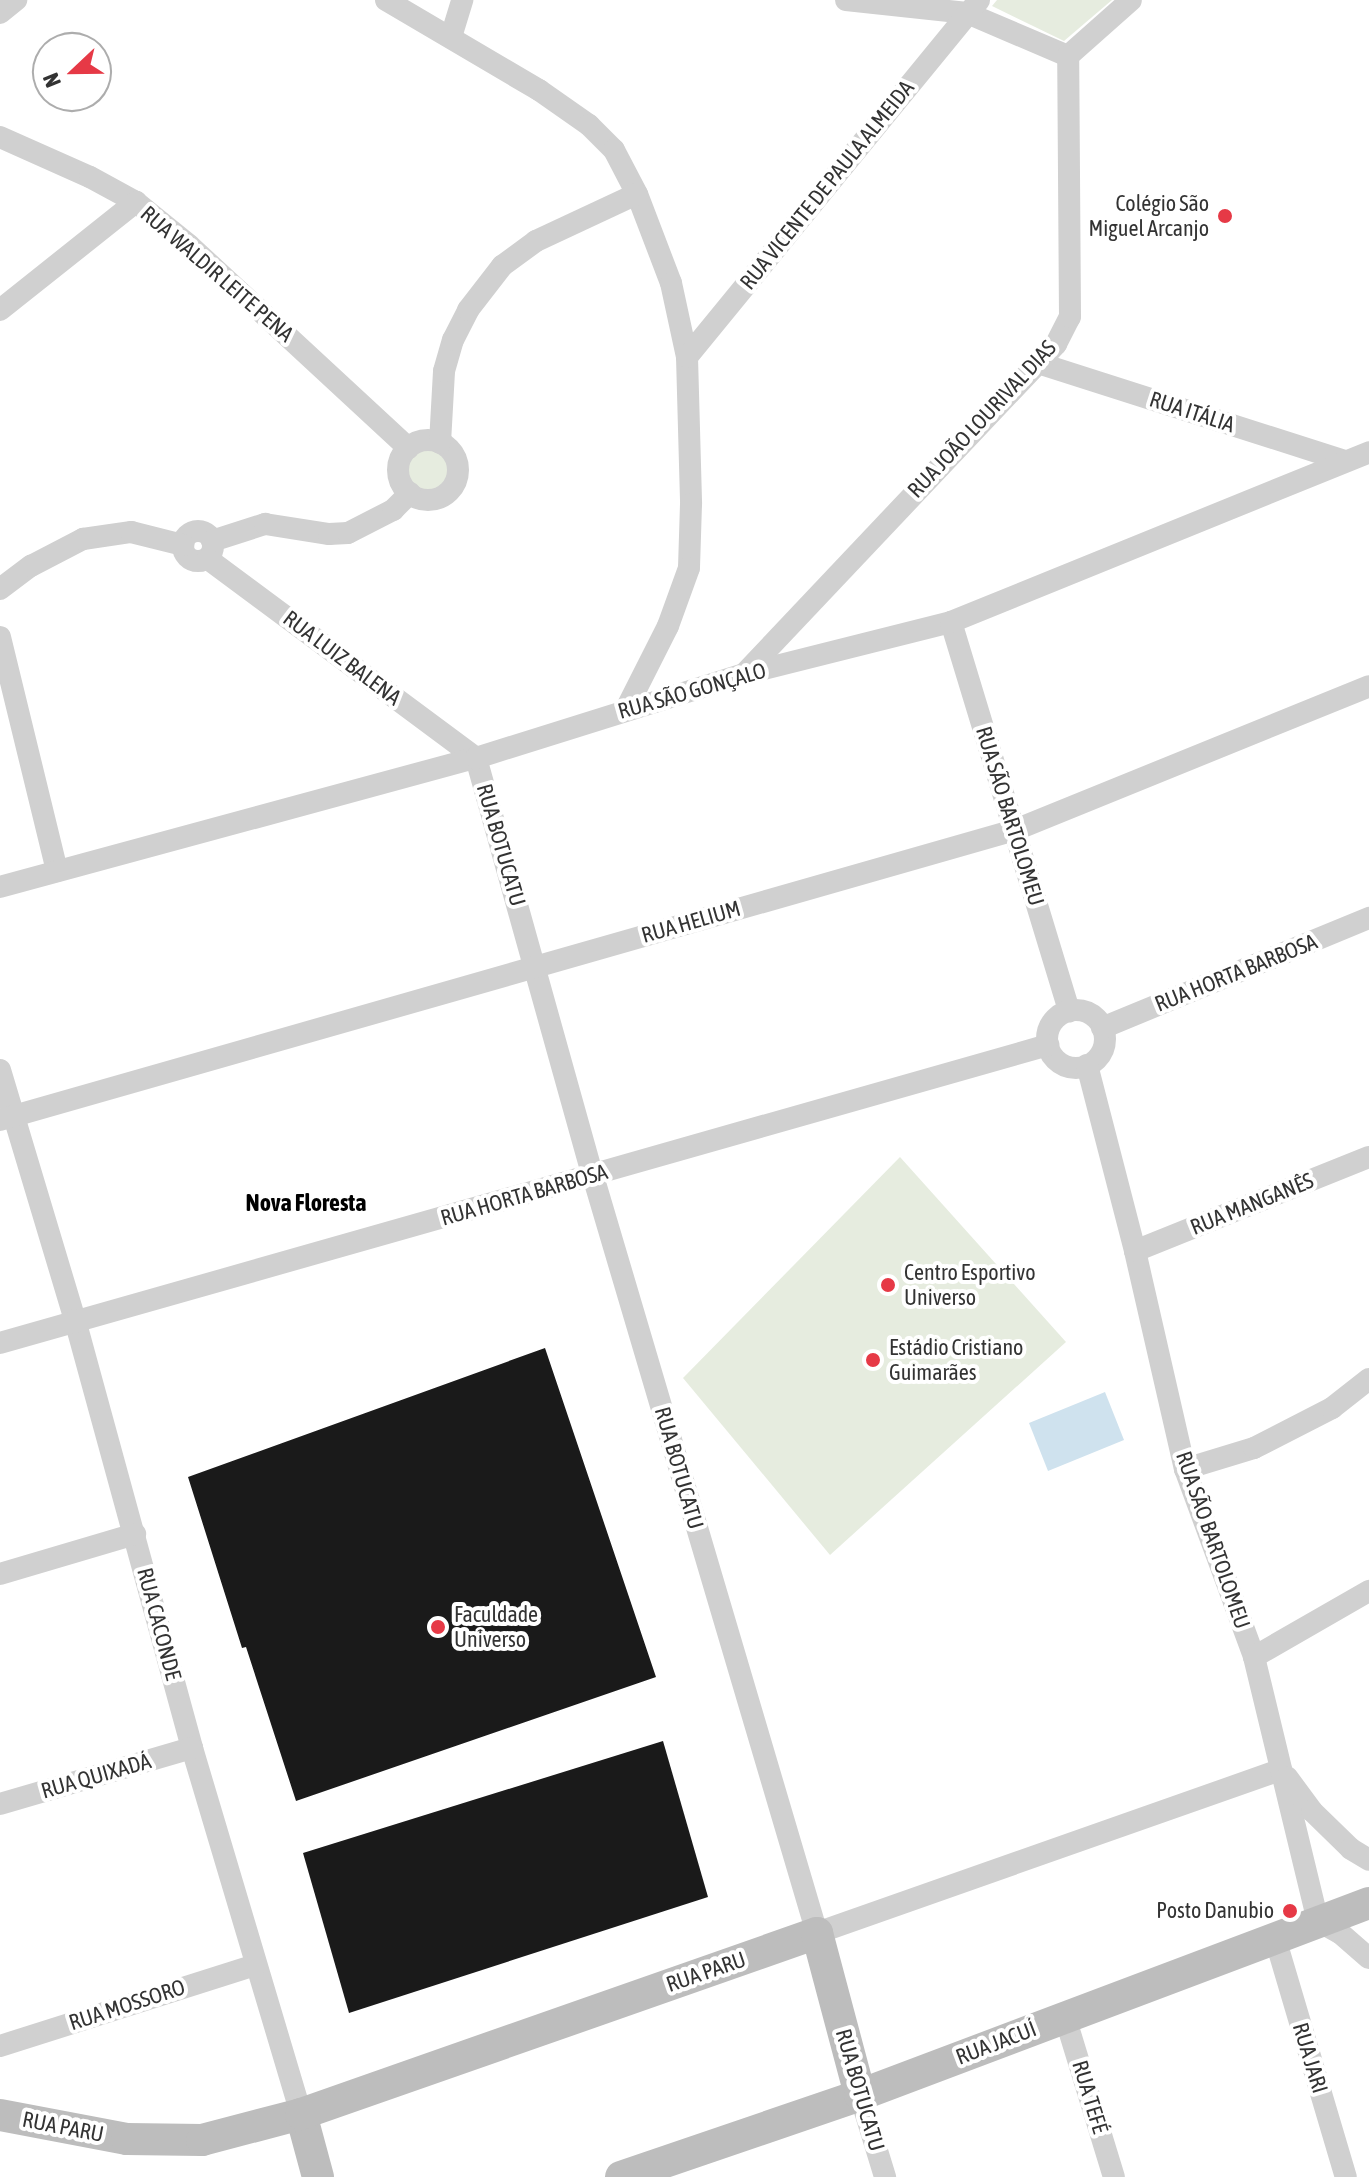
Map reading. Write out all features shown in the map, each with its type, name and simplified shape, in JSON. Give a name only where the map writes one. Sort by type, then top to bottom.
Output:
[{"type":"street","points":[[0,13],[16,0]]},
{"type":"street","points":[[386,0],[451,37],[589,125],[614,150],[637,194],[671,283],[687,357],[691,504],[689,568],[668,626],[626,709]]},
{"type":"street","points":[[451,37],[462,0]]},
{"type":"street","points":[[846,0],[973,6],[1068,56],[1131,0]]},
{"type":"street","name":"RUA VICENTE DE PAULA ALMEIDA","points":[[687,357],[973,6]]},
{"type":"street","name":"RUA JOÃO LOURIVAL DIAS","points":[[744,674],[1056,344],[1070,317],[1068,56]]},
{"type":"street","name":"RUA WALDIR LEITE PENA","points":[[0,137],[90,177],[136,202],[210,264],[408,448]]},
{"type":"street","points":[[440,443],[423,441],[408,448],[400,460],[398,475],[410,493],[427,500],[436,499],[456,482],[457,464],[440,443],[444,371],[453,340],[468,310],[502,266],[536,241],[637,194]]},
{"type":"street","points":[[0,310],[136,202]]},
{"type":"street","name":"RUA ITÁLIA","points":[[1038,363],[1345,461]]},
{"type":"street","name":"RUA SÃO GONÇALO","points":[[0,887],[476,758],[744,674],[951,622],[1369,452]]},
{"type":"street","points":[[0,589],[31,566],[83,539],[131,532],[183,545],[190,534],[198,531],[210,550],[265,524],[329,534],[348,533],[393,510],[410,493]]},
{"type":"street","name":"RUA LUIZ BALENA","points":[[210,550],[476,758]]},
{"type":"street","name":"RUA SÃO BARTOLOMEU","points":[[951,622],[1069,1011]]},
{"type":"street","points":[[0,637],[57,871]]},
{"type":"street","name":"RUA HELIUM","points":[[6,1118],[1015,830],[1369,686]]},
{"type":"street","name":"RUA BOTUCATU","points":[[476,758],[593,1176],[817,1933],[885,2177]]},
{"type":"street","name":"RUA HORTA BARBOSA","points":[[1102,1028],[1369,918]]},
{"type":"street","points":[[1069,1011],[1091,1015],[1102,1028],[1101,1053],[1087,1065],[1067,1066],[1051,1054],[1049,1027],[1061,1014],[1069,1011]]},
{"type":"street","name":"RUA HORTA BARBOSA","points":[[0,1343],[1048,1045]]},
{"type":"street","name":"RUA SÃO BARTOLOMEU","points":[[1087,1065],[1135,1251],[1185,1469],[1254,1657],[1318,1921]]},
{"type":"street","name":"RUA CACONDE","points":[[0,1070],[6,1118],[75,1320],[192,1748],[318,2177]]},
{"type":"street","points":[[0,1140],[6,1118]]},
{"type":"street","name":"RUA MANGANÊS","points":[[1135,1251],[1369,1157]]},
{"type":"street","points":[[1185,1469],[1254,1448],[1332,1408],[1369,1379]]},
{"type":"street","points":[[0,1574],[135,1534]]},
{"type":"street","points":[[1254,1657],[1369,1591]]},
{"type":"street","name":"RUA QUIXADÁ","points":[[0,1804],[192,1748]]},
{"type":"street","points":[[1281,1770],[1312,1811],[1351,1849],[1369,1860]]},
{"type":"street","name":"RUA PARU","points":[[0,2115],[127,2139],[202,2140],[301,2114],[1281,1770]]},
{"type":"street","name":"RUA JACUÍ","points":[[621,2177],[668,2169],[1369,1903]]},
{"type":"street","points":[[1318,1921],[1340,1933],[1369,1958]]},
{"type":"street","name":"RUA JARI","points":[[1275,1938],[1346,2177]]},
{"type":"street","name":"RUA MOSSORO","points":[[0,2046],[255,1965]]},
{"type":"street","name":"RUA TEFÉ","points":[[1065,2017],[1114,2177]]},
{"type":"shaded area","points":[[997,0],[1112,0],[1064,41],[992,6]]},
{"type":"shaded area","points":[[428,448],[444,454],[450,470],[444,486],[428,492],[412,486],[406,470],[412,454]]},
{"type":"shaded area","name":"Estádio Cristiano Guimarães","points":[[900,1157],[1066,1342],[830,1555],[683,1378]]},
{"type":"water","points":[[1105,1392],[1124,1440],[1048,1471],[1029,1423]]},
{"type":"building","points":[[545,1348],[656,1677],[296,1801],[246,1647],[242,1648],[188,1477]]},
{"type":"building","points":[[663,1741],[708,1897],[349,2013],[303,1853]]},
{"type":"place","name":"Colégio São Miguel Arcanjo","points":[[1225,216]]},
{"type":"place","name":"Centro Esportivo Universo","points":[[888,1285]]},
{"type":"place","name":"Estádio Cristiano Guimarães","points":[[873,1360]]},
{"type":"place","name":"Faculdade Universo","points":[[438,1627]]},
{"type":"place","name":"Posto Danubio","points":[[1290,1911]]},
{"type":"district","name":"Nova Floresta","points":[[306,1203]]}]
